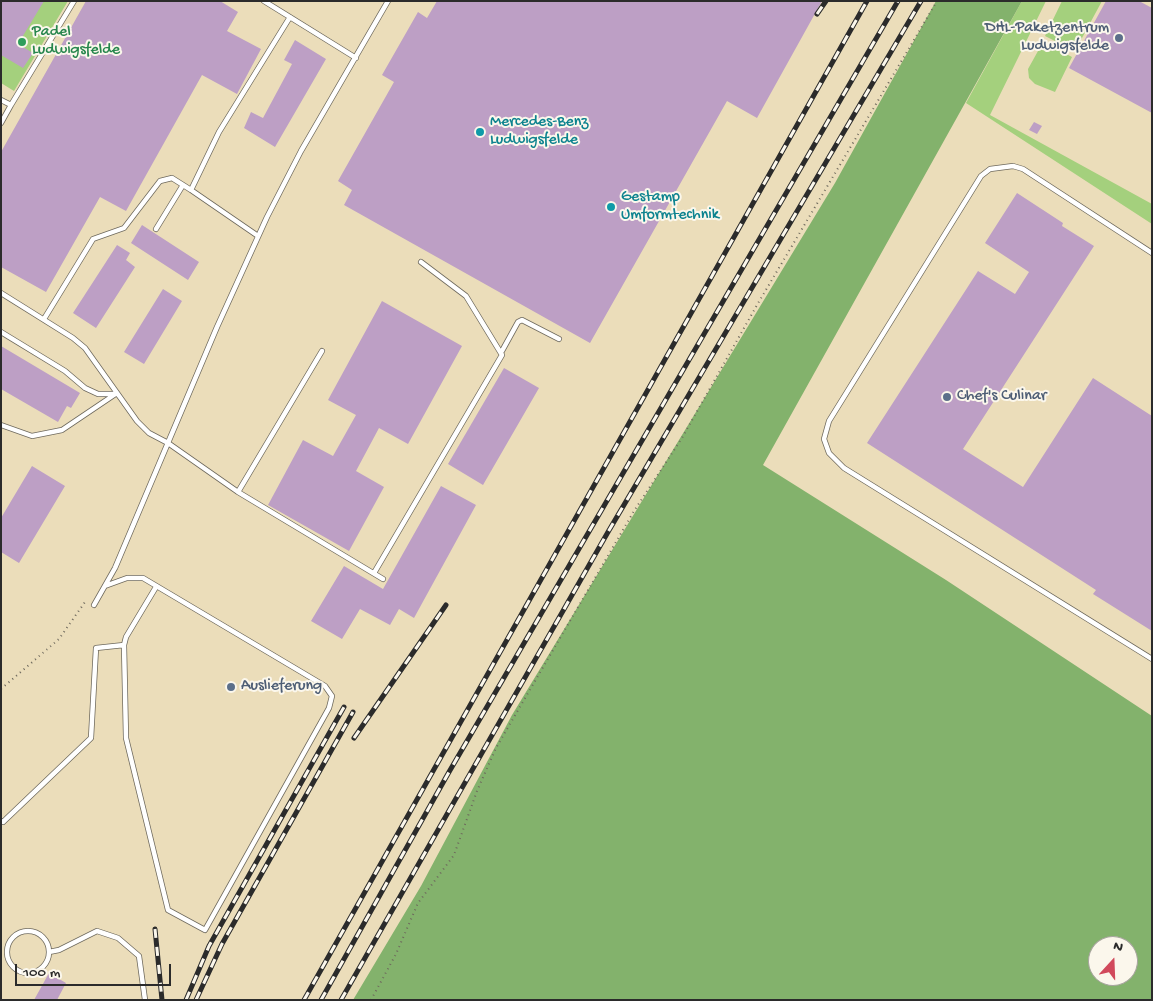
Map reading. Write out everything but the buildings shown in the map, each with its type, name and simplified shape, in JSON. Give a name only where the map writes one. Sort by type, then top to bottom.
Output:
[{"type":"lane","points":[[1,123],[74,1]]},
{"type":"lane","points":[[264,1],[356,58]]},
{"type":"lane","points":[[94,605],[105,586],[258,236],[301,151],[388,1]]},
{"type":"lane","points":[[191,190],[219,132],[290,17]]},
{"type":"lane","points":[[1,100],[11,105]]},
{"type":"lane","points":[[1152,253],[1023,169],[1013,166],[990,169],[981,176],[829,421],[824,439],[829,453],[844,468],[1152,659]]},
{"type":"lane","points":[[44,319],[93,239],[124,228],[160,181],[172,178],[258,236]]},
{"type":"lane","points":[[156,229],[183,185]]},
{"type":"lane","points":[[421,262],[466,296],[502,351]]},
{"type":"lane","points":[[1,293],[44,319],[85,348],[116,394],[149,433],[168,443],[238,492],[384,579]]},
{"type":"lane","points":[[374,573],[501,359],[502,351],[518,322],[522,320],[559,339]]},
{"type":"lane","points":[[1,332],[65,370],[85,388],[98,394],[116,394]]},
{"type":"lane","points":[[238,492],[322,351]]},
{"type":"lane","points":[[1,425],[32,436],[62,430],[116,394]]},
{"type":"lane","points":[[105,586],[127,578],[143,578],[325,686],[332,696],[329,708],[205,930],[168,910],[126,738],[124,646],[126,637],[156,587]]},
{"type":"lane","points":[[1,820],[2,822],[91,738],[96,648],[124,646]]},
{"type":"lane","points":[[28,930],[40,935],[48,943],[48,959],[41,970],[28,974],[15,970],[7,959],[7,946],[15,935],[28,930]]},
{"type":"lane","points":[[49,952],[58,950],[97,931],[118,938],[139,956],[144,1000]]},
{"type":"lane","points":[[1,959],[7,959]]},
{"type":"path","points":[[371,1000],[396,954],[418,903],[454,855],[477,791],[496,748],[634,511],[682,438],[757,305],[937,1]]},
{"type":"path","points":[[1,688],[59,638],[84,602]]},
{"type":"green space","name":"Padel Ludwigsfelde","points":[[1,1],[68,1],[14,91],[1,83]]},
{"type":"green space","points":[[936,1],[1022,1],[763,465],[946,580],[1152,716],[1152,1000],[353,1000],[421,886],[512,715],[835,183]]},
{"type":"green space","points":[[1022,1],[1046,1],[990,115],[1152,204],[1152,224],[966,103]]},
{"type":"green space","points":[[1062,1],[1102,1],[1075,51],[1045,36]]},
{"type":"green space","points":[[1043,42],[1072,57],[1055,92],[1035,84],[1029,78],[1028,69]]},
{"type":"railway","points":[[817,14],[826,1]]},
{"type":"railway","points":[[304,1000],[867,1]]},
{"type":"railway","points":[[321,1000],[449,772],[898,1]]},
{"type":"railway","points":[[341,1000],[608,532],[921,1]]},
{"type":"railway","points":[[354,738],[446,605]]},
{"type":"railway","points":[[186,1000],[209,946],[344,707]]},
{"type":"railway","points":[[196,1000],[222,944],[353,712]]},
{"type":"railway","points":[[155,929],[162,1000]]},
{"type":"place","name":"DHL-Paketzentrum Ludwigsfelde","points":[[1119,38]]},
{"type":"place","name":"Padel Ludwigsfelde","points":[[22,42]]},
{"type":"place","name":"Mercedes-Benz Ludwigsfelde","points":[[480,132]]},
{"type":"place","name":"Gestamp Umformtechnik","points":[[611,207]]},
{"type":"place","name":"Chef's Culinar","points":[[947,397]]},
{"type":"place","name":"Auslieferung","points":[[231,687]]}]
